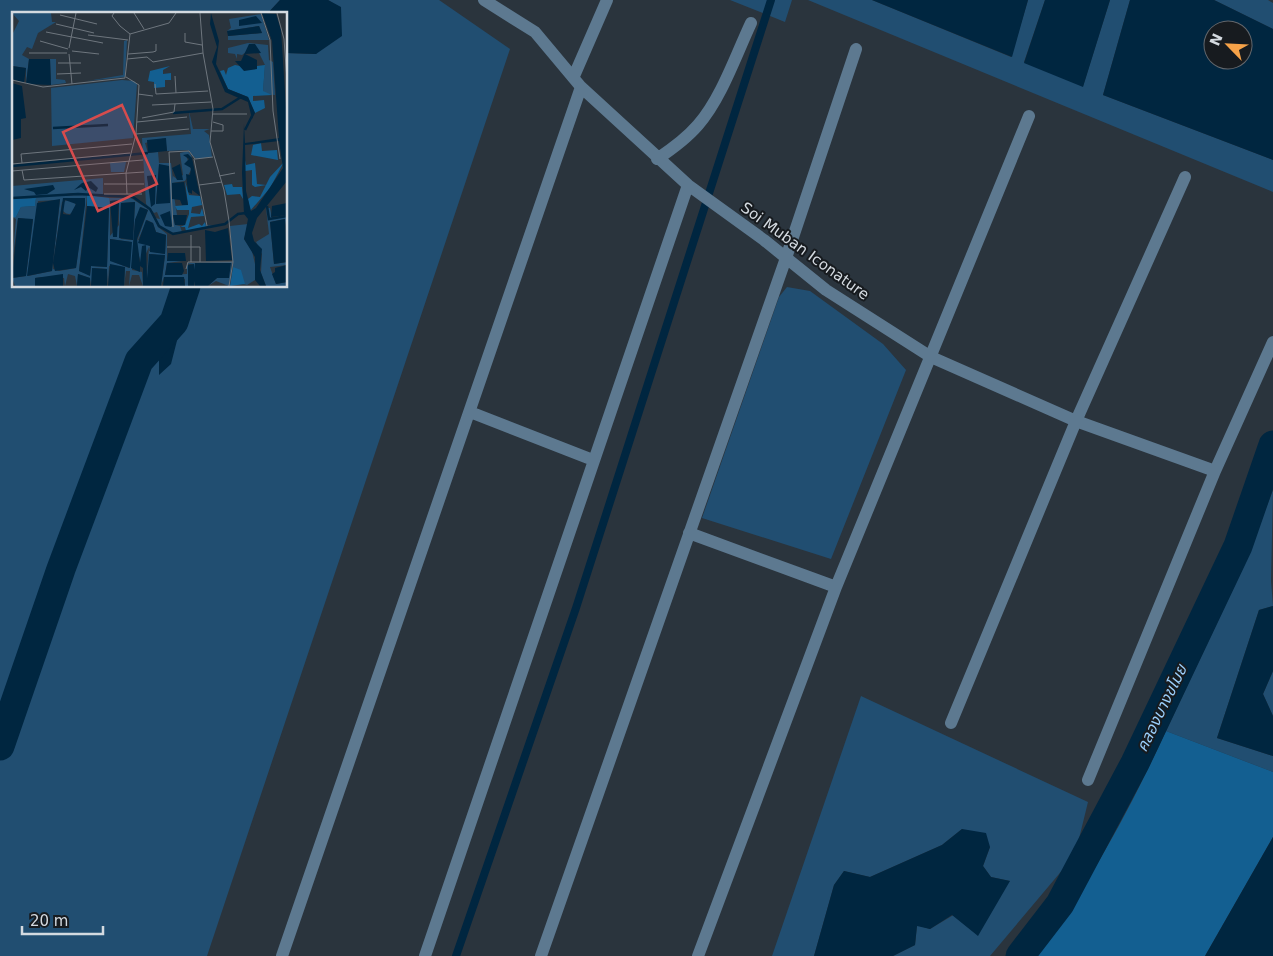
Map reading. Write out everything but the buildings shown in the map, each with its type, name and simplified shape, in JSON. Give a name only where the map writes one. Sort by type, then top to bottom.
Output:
[{"type":"street","name":"Soi Muban Iconature","points":[[484,0],[535,32],[574,76],[581,87],[688,186],[826,290],[931,357],[1076,421],[1215,471]]},
{"type":"street","points":[[574,76],[607,0]]},
{"type":"street","points":[[657,159],[684,140],[700,124],[715,100],[751,23]]},
{"type":"street","points":[[540,956],[786,258],[856,49]]},
{"type":"street","points":[[282,956],[581,87]]},
{"type":"street","points":[[698,956],[836,587],[1029,116]]},
{"type":"street","points":[[951,723],[1076,421],[1185,177]]},
{"type":"street","points":[[425,956],[688,186]]},
{"type":"street","points":[[1088,780],[1215,471],[1273,342]]},
{"type":"street","points":[[470,412],[593,460]]},
{"type":"street","points":[[689,533],[836,587]]},
{"type":"shaded area","points":[[0,0],[280,0],[269,12],[12,12],[12,288],[182,288],[177,307],[147,332],[159,338],[159,374],[190,288],[288,288],[288,53],[316,54],[341,8],[328,0],[439,0],[510,49],[207,956],[0,956]]},
{"type":"shaded area","points":[[280,0],[328,0],[341,7],[342,36],[316,54],[288,53],[288,12],[269,12]]},
{"type":"shaded area","points":[[730,0],[792,0],[785,22]]},
{"type":"shaded area","points":[[808,0],[872,0],[1011,57],[1028,0],[1045,0],[1024,62],[1083,86],[1110,0],[1130,0],[1103,95],[1273,160],[1273,192]]},
{"type":"shaded area","points":[[872,0],[1028,0],[1012,57]]},
{"type":"shaded area","points":[[1045,0],[1110,0],[1083,87],[1024,63]]},
{"type":"shaded area","points":[[1130,0],[1214,0],[1273,29],[1273,160],[1103,95]]},
{"type":"shaded area","points":[[1214,0],[1268,0],[1273,3],[1273,29]]},
{"type":"shaded area","points":[[787,287],[810,291],[883,344],[906,370],[831,559],[702,518],[779,297]]},
{"type":"shaded area","points":[[182,288],[190,288],[171,364],[159,375],[159,338],[147,333],[177,307]]},
{"type":"shaded area","points":[[1273,490],[1271,581],[1273,606],[1259,610],[1217,738],[1273,756],[1273,772],[1166,731],[1243,568]]},
{"type":"shaded area","points":[[1273,606],[1273,671],[1263,694],[1273,716],[1273,756],[1217,738],[1259,610]]},
{"type":"shaded area","points":[[1273,671],[1273,716],[1263,694]]},
{"type":"shaded area","points":[[861,696],[1088,802],[1075,855],[990,956],[893,956],[915,945],[917,925],[930,929],[1010,881],[991,877],[983,866],[990,847],[962,829],[942,845],[870,877],[844,871],[834,885],[814,956],[772,956]]},
{"type":"shaded area","points":[[1166,731],[1273,772],[1273,837],[1205,956],[1035,956],[1072,904],[1107,847]]},
{"type":"shaded area","points":[[962,829],[986,833],[990,847],[983,866],[991,877],[1010,881],[978,936],[952,915],[930,929],[917,926],[915,945],[893,956],[814,956],[834,885],[844,871],[870,877],[942,845]]},
{"type":"shaded area","points":[[1273,837],[1273,956],[1205,956]]},
{"type":"waterway","points":[[456,956],[576,608],[771,0]]},
{"type":"waterway","points":[[0,746],[61,569],[139,361],[174,322],[185,288]]},
{"type":"waterway","name":"คลองบางขโมย","points":[[1020,956],[1060,904],[1135,763],[1238,546],[1273,445]]}]
